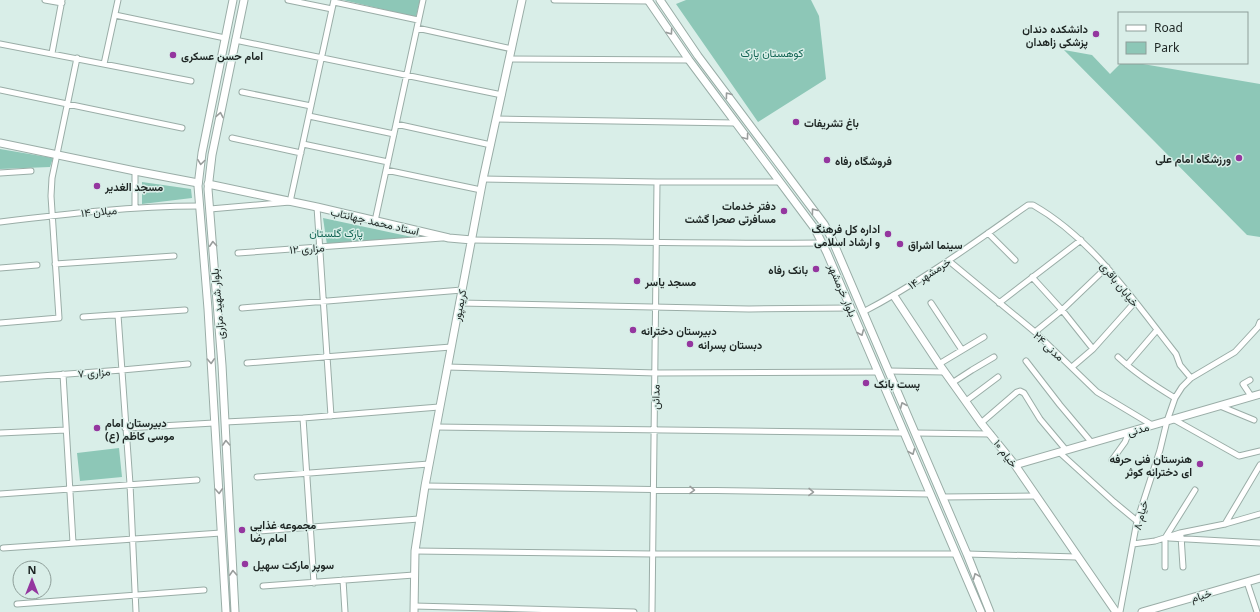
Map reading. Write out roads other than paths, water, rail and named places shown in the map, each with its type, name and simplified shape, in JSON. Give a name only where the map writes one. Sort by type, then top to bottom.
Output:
[{"type":"main road","name":"بلوار شهید مزاری","points":[[226,612],[208,309],[198,183],[202,153],[233,0]]},
{"type":"main road","name":"بلوار شهید مزاری","points":[[235,612],[222,365],[208,184],[212,155],[244,0]]},
{"type":"main road","name":"کریمپور","points":[[414,609],[415,551],[419,519],[483,179],[522,0]]},
{"type":"main road","name":"بلوار خرمشهر","points":[[660,0],[718,83],[824,224],[837,249],[930,466],[989,609]]},
{"type":"main road","name":"بلوار خرمشهر","points":[[648,1],[735,123],[815,229],[981,612]]},
{"type":"main road","points":[[710,88],[718,83]]},
{"type":"main road","points":[[214,94],[224,96]]},
{"type":"main road","points":[[0,143],[198,183]]},
{"type":"main road","name":"استاد محمد جهانتاب","points":[[208,184],[317,207],[449,238],[472,240]]},
{"type":"main road","name":"خیام ۱۰","points":[[894,296],[938,364],[981,423],[1015,465],[1116,612]]},
{"type":"main road","name":"مدنی","points":[[1015,465],[1260,394]]},
{"type":"main road","points":[[214,423],[225,422]]},
{"type":"main road","points":[[919,468],[930,466]]},
{"type":"main road","name":"خیام","points":[[1142,612],[1260,578]]},
{"type":"main road","points":[[989,609],[997,612]]},
{"type":"street","points":[[45,0],[62,2],[52,53]]},
{"type":"street","points":[[104,64],[118,0]]},
{"type":"street","points":[[288,0],[332,9]]},
{"type":"street","points":[[375,221],[423,0]]},
{"type":"street","points":[[554,0],[648,1]]},
{"type":"street","points":[[210,209],[290,202],[334,1],[418,20]]},
{"type":"street","points":[[115,15],[225,38]]},
{"type":"street","points":[[417,28],[512,49]]},
{"type":"street","points":[[236,40],[502,95]]},
{"type":"street","points":[[0,44],[191,81]]},
{"type":"street","points":[[0,323],[59,318],[51,190],[52,178],[77,58]]},
{"type":"street","points":[[510,59],[689,60]]},
{"type":"street","points":[[0,90],[182,128]]},
{"type":"street","points":[[242,92],[311,106]]},
{"type":"street","points":[[309,116],[394,134]]},
{"type":"street","points":[[496,119],[735,123]]},
{"type":"street","points":[[396,124],[491,145]]},
{"type":"street","points":[[232,138],[301,153]]},
{"type":"street","points":[[303,144],[388,162]]},
{"type":"street","points":[[386,170],[481,190]]},
{"type":"street","points":[[0,173],[31,171]]},
{"type":"street","points":[[135,171],[135,208]]},
{"type":"street","points":[[483,179],[658,182],[779,182]]},
{"type":"street","name":"مدائن","points":[[652,612],[658,182]]},
{"type":"street","name":"خرمشهر ۱۴","points":[[863,312],[894,296],[949,261],[1028,206],[1033,205]]},
{"type":"street","name":"خیابان باقری","points":[[1033,205],[1081,240],[1107,267],[1176,354],[1180,365],[1191,378]]},
{"type":"street","name":"میلان ۱۴","points":[[0,222],[158,206],[199,206]]},
{"type":"street","points":[[317,207],[331,416]]},
{"type":"street","points":[[988,233],[1015,260]]},
{"type":"street","name":"مزاری ۱۲","points":[[238,253],[449,238]]},
{"type":"street","points":[[472,240],[739,244],[822,243]]},
{"type":"street","points":[[999,303],[1081,240]]},
{"type":"street","points":[[55,264],[174,256]]},
{"type":"street","name":"مدنی ۲۴","points":[[949,261],[1035,332],[1098,392],[1152,425]]},
{"type":"street","points":[[0,268],[37,265]]},
{"type":"street","points":[[1035,332],[1062,310],[1107,267]]},
{"type":"street","points":[[1032,277],[1062,310],[1093,349]]},
{"type":"street","points":[[242,308],[462,290]]},
{"type":"street","points":[[1072,367],[1093,349],[1135,302]]},
{"type":"street","points":[[459,303],[749,309],[850,308]]},
{"type":"street","points":[[931,303],[962,350]]},
{"type":"street","points":[[83,317],[185,310]]},
{"type":"street","points":[[118,315],[130,484],[136,612]]},
{"type":"street","name":"خیام ۸","points":[[1120,612],[1137,521],[1170,420],[1175,398],[1182,387],[1191,378],[1235,352],[1258,327],[1260,322]]},
{"type":"street","points":[[1126,365],[1157,330]]},
{"type":"street","points":[[938,364],[984,337]]},
{"type":"street","points":[[247,362],[451,347]]},
{"type":"street","points":[[952,383],[994,357]]},
{"type":"street","points":[[1118,357],[1126,365],[1175,398]]},
{"type":"street","points":[[1026,361],[1060,405],[1092,442]]},
{"type":"street","name":"مزاری ۷","points":[[0,379],[188,364]]},
{"type":"street","points":[[447,367],[656,373],[878,372]]},
{"type":"street","points":[[889,372],[944,372]]},
{"type":"street","points":[[63,374],[73,543]]},
{"type":"street","points":[[966,401],[998,377]]},
{"type":"street","points":[[1250,380],[1243,384],[1251,396]]},
{"type":"street","points":[[981,423],[1017,392],[1020,391],[1024,393],[1062,451],[1114,502],[1137,521]]},
{"type":"street","points":[[1219,406],[1254,420]]},
{"type":"street","points":[[225,422],[303,418],[439,407]]},
{"type":"street","points":[[303,418],[314,583]]},
{"type":"street","points":[[1170,420],[1239,456],[1260,451]]},
{"type":"street","points":[[126,428],[214,423]]},
{"type":"street","points":[[436,427],[904,432]]},
{"type":"street","points":[[0,434],[66,430]]},
{"type":"street","points":[[1112,460],[1129,432]]},
{"type":"street","points":[[915,433],[991,434]]},
{"type":"street","points":[[257,477],[429,464]]},
{"type":"street","points":[[1225,524],[1260,465]]},
{"type":"street","points":[[0,494],[197,480]]},
{"type":"street","points":[[425,486],[930,494]]},
{"type":"street","points":[[1165,567],[1165,538],[1195,490]]},
{"type":"street","points":[[942,496],[1036,496]]},
{"type":"street","points":[[1133,544],[1181,536],[1260,514]]},
{"type":"street","points":[[259,531],[419,519]]},
{"type":"street","points":[[3,548],[221,533]]},
{"type":"street","points":[[1181,536],[1260,543]]},
{"type":"street","points":[[1181,536],[1183,567]]},
{"type":"street","points":[[415,551],[653,554],[956,554]]},
{"type":"street","points":[[967,554],[1077,557]]},
{"type":"street","points":[[263,586],[414,575]]},
{"type":"street","points":[[342,580],[345,612]]},
{"type":"street","points":[[1247,582],[1257,612]]},
{"type":"street","points":[[17,604],[204,590]]},
{"type":"street","points":[[414,609],[634,612]]},
{"type":"place","name":"دانشکده دندان پزشکی زاهدان","points":[[1096,34]]},
{"type":"place","name":"امام حسن عسکری","points":[[173,55]]},
{"type":"place","name":"باغ تشریفات","points":[[796,122]]},
{"type":"place","name":"ورزشگاه امام علی","points":[[1239,158]]},
{"type":"place","name":"فروشگاه رفاه","points":[[827,160]]},
{"type":"place","name":"مسجد الغدیر","points":[[97,186]]},
{"type":"place","name":"دفتر خدمات مسافرتی صحرا گشت","points":[[784,211]]},
{"type":"place","name":"اداره کل فرهنگ و ارشاد اسلامی","points":[[888,234]]},
{"type":"place","name":"سینما اشراق","points":[[900,244]]},
{"type":"place","name":"بانک رفاه","points":[[816,269]]},
{"type":"place","name":"مسجد یاسر","points":[[637,281]]},
{"type":"place","name":"دبیرستان دخترانه","points":[[633,330]]},
{"type":"place","name":"دبستان پسرانه","points":[[690,344]]},
{"type":"place","name":"پست بانک","points":[[866,383]]},
{"type":"place","name":"دبیرستان امام موسی کاظم (ع)","points":[[97,428]]},
{"type":"place","name":"هنرستان فنی حرفه ای دخترانه کوثر","points":[[1200,464]]},
{"type":"place","name":"مجموعه غذایی امام رضا","points":[[242,530]]},
{"type":"place","name":"سوپر مارکت سهیل","points":[[245,564]]},
{"type":"park label","name":"کوهستان پارک","points":[[772,52]]},
{"type":"park label","name":"پارک گلستان","points":[[336,232]]}]
